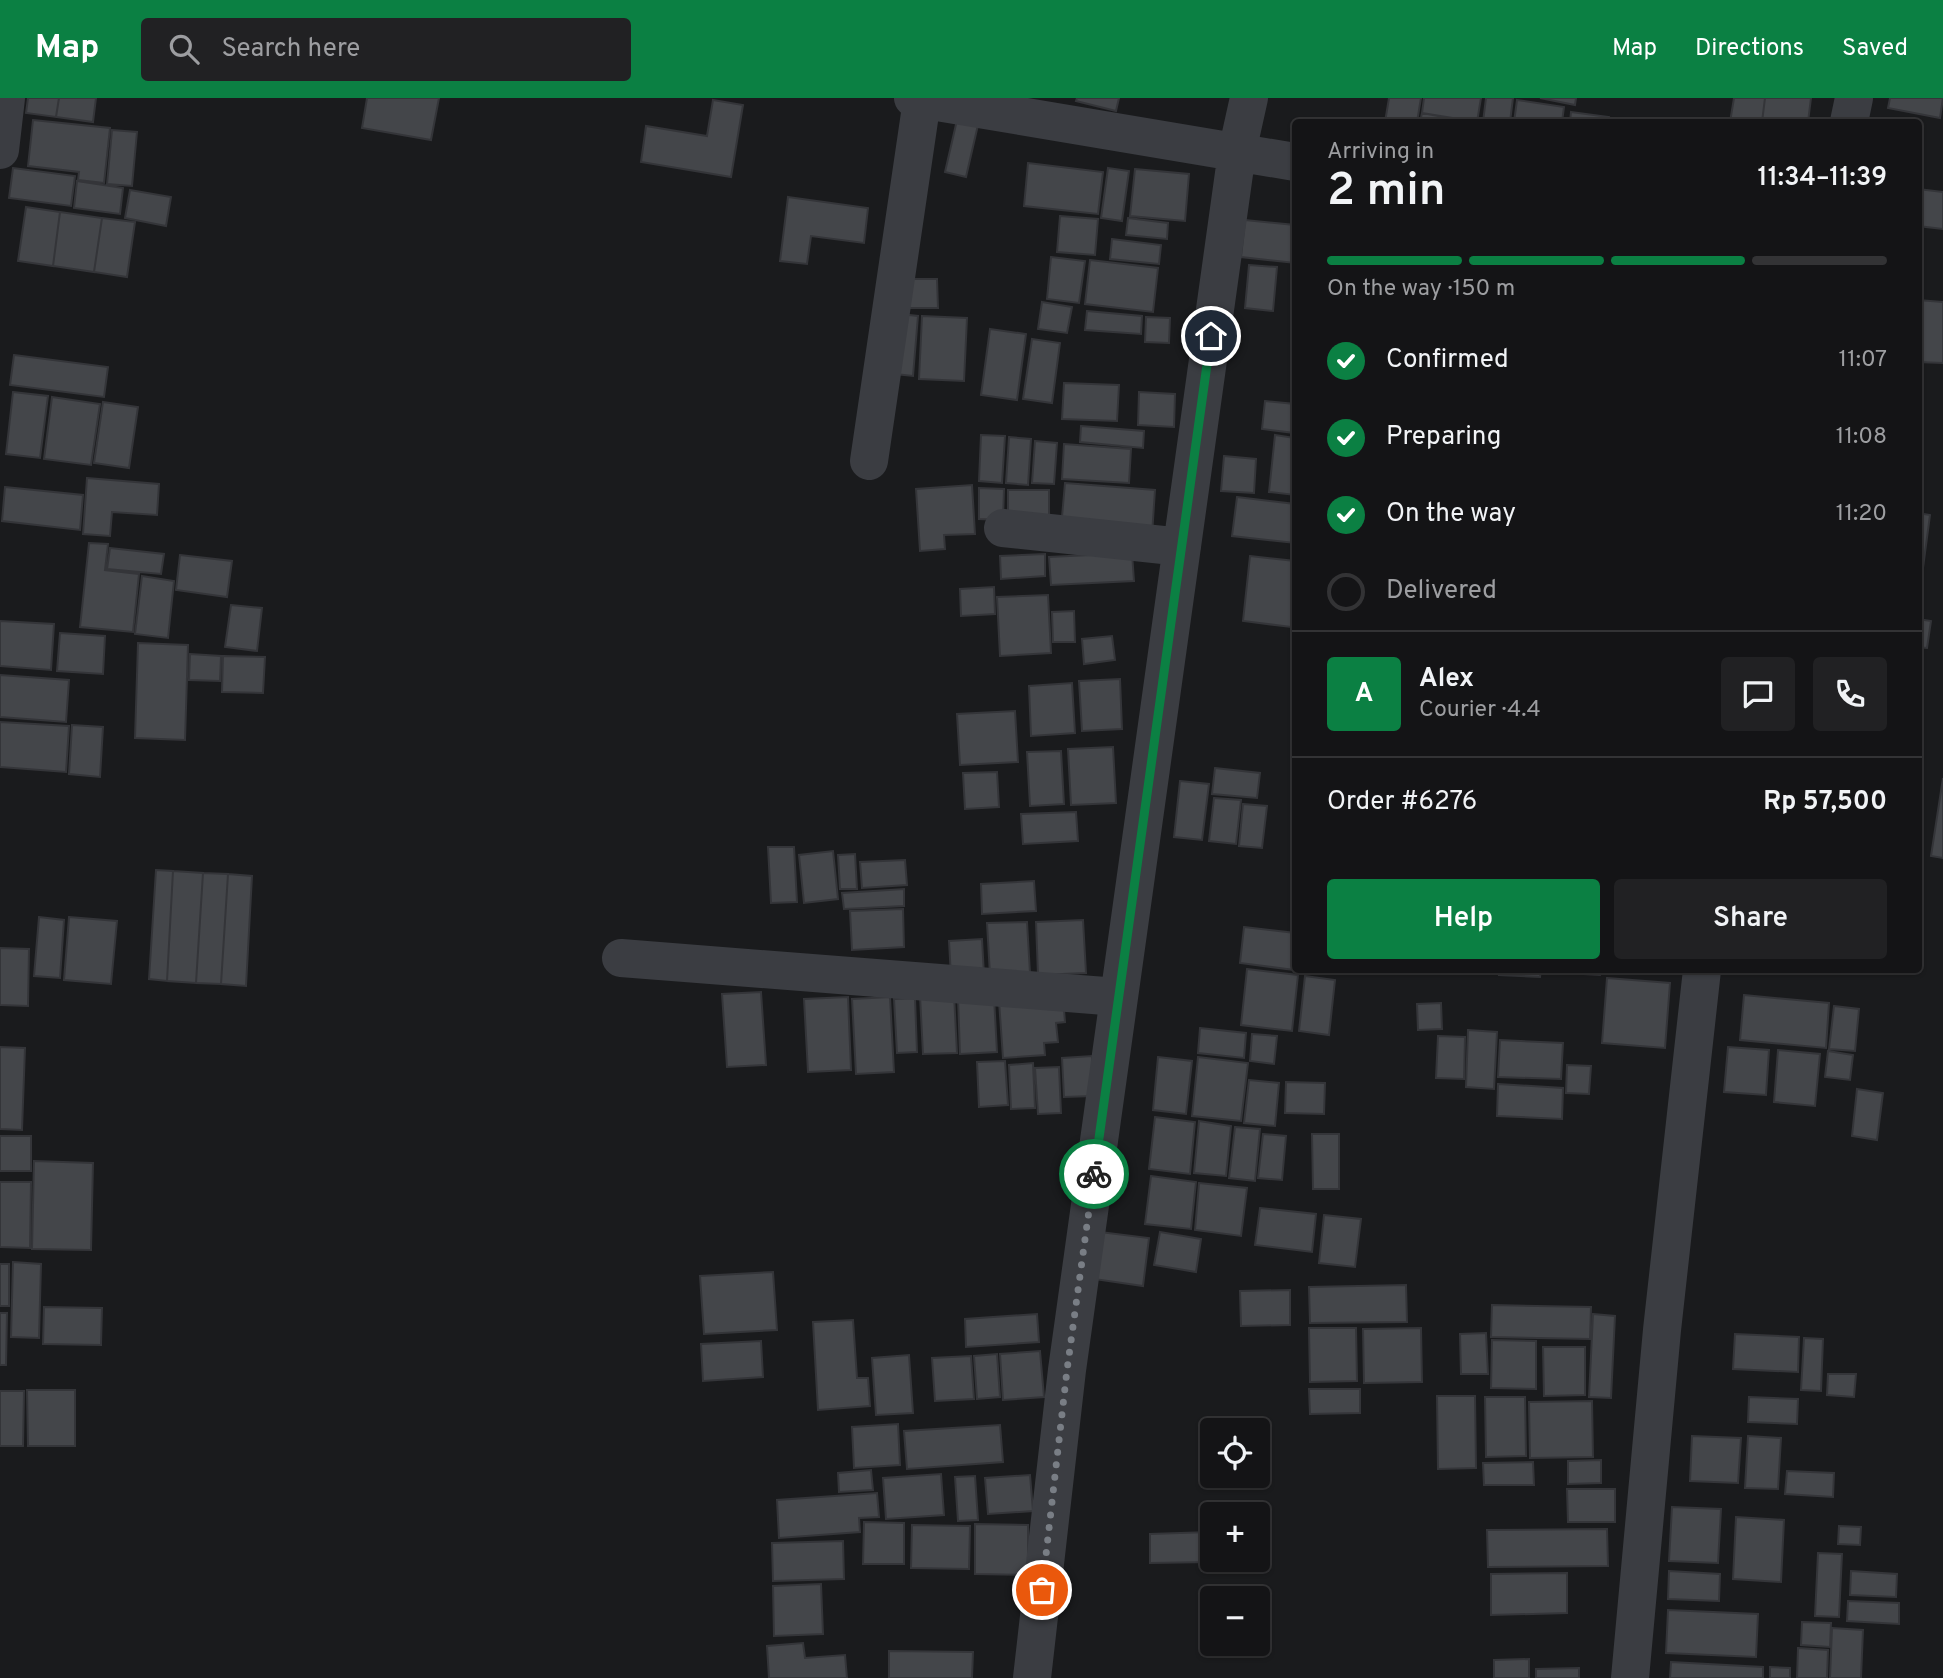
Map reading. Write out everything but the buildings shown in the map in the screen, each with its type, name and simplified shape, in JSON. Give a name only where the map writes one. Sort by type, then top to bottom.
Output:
[{"type":"street","points":[[0,150],[6,98]]},
{"type":"street","points":[[1032,1678],[1067,1370],[1118,997],[1124,970],[1237,152],[1249,98]]},
{"type":"street","points":[[1850,119],[1854,98]]},
{"type":"street","points":[[869,461],[917,99],[968,103],[1292,161]]},
{"type":"street","points":[[1003,528],[1182,547]]},
{"type":"street","points":[[621,958],[1118,997]]},
{"type":"street","points":[[1630,1678],[1661,1344],[1702,973]]},
{"type":"way so far","points":[[1042,1590],[1067,1370],[1094,1174]]},
{"type":"route","points":[[1094,1174],[1211,336]]}]
